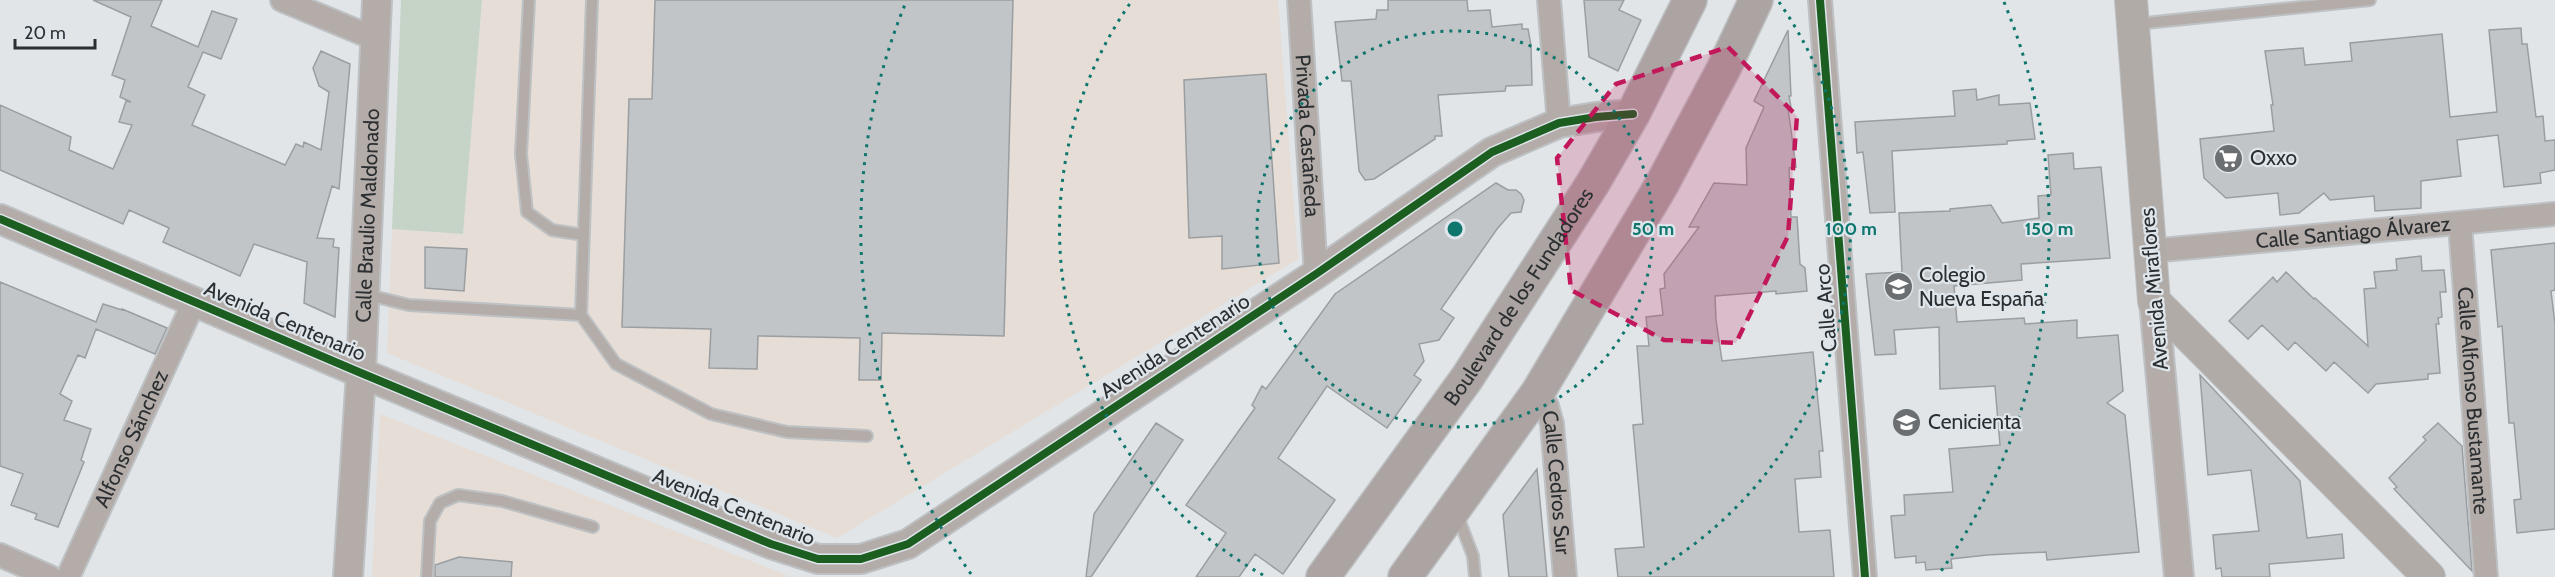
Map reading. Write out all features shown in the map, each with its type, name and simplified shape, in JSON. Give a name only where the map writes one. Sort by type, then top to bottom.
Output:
[{"type":"main road","name":"Boulevard de los Fundadores","points":[[1323,577],[1467,378],[1593,183],[1633,114],[1690,0]]},
{"type":"main road","points":[[1405,577],[1538,392],[1661,186],[1724,68],[1756,0]]},
{"type":"main road","name":"Avenida Miraflores","points":[[2132,12],[2154,301]]},
{"type":"main road","points":[[2154,301],[2429,577]]},
{"type":"street","points":[[282,0],[375,39]]},
{"type":"street","name":"Calle Braulio Maldonado","points":[[348,577],[361,373],[377,0]]},
{"type":"street","name":"Privada Castañeda","points":[[1299,0],[1316,274]]},
{"type":"street","points":[[1549,0],[1559,123]]},
{"type":"street","name":"Calle Arco","points":[[1820,0],[1865,577]]},
{"type":"street","name":"Avenida Centenario","points":[[0,219],[771,544],[818,560],[861,560],[908,544],[1316,274],[1492,152],[1559,123],[1633,114]]},
{"type":"street","name":"Calle Santiago Álvarez","points":[[2150,251],[2555,214]]},
{"type":"street","name":"Calle Alfonso Bustamante","points":[[2460,224],[2486,577]]},
{"type":"street","name":"Avenida Miraflores","points":[[2154,301],[2180,577]]},
{"type":"street","name":"Alfonso Sánchez","points":[[68,577],[194,302]]},
{"type":"street","name":"Calle Cedros Sur","points":[[1538,392],[1547,406],[1552,424],[1565,577]]},
{"type":"street","points":[[0,555],[50,577]]},
{"type":"lane","points":[[529,0],[521,154],[527,212],[552,230],[584,235]]},
{"type":"lane","points":[[592,0],[581,315],[616,364],[711,414],[787,432],[867,436]]},
{"type":"lane","points":[[2132,12],[2370,0]]},
{"type":"lane","points":[[364,294],[409,305],[581,315]]},
{"type":"lane","points":[[427,577],[430,521],[440,503],[458,495],[502,501],[593,527]]},
{"type":"lane","points":[[1454,508],[1473,556],[1475,577]]},
{"type":"highlighted area","points":[[1728,47],[1797,116],[1788,236],[1736,343],[1664,340],[1571,290],[1557,158],[1616,84]]},
{"type":"shaded area","points":[[482,0],[1278,0],[1298,259],[837,538],[387,353],[392,229],[463,234]]},
{"type":"shaded area","points":[[380,414],[791,577],[372,577]]},
{"type":"green space","points":[[401,0],[482,0],[463,234],[392,229]]},
{"type":"building","points":[[93,0],[162,0],[151,26],[198,47],[212,11],[237,19],[221,59],[203,52],[188,87],[205,95],[192,125],[285,165],[296,144],[303,147],[304,142],[321,150],[329,92],[319,86],[313,68],[321,51],[350,64],[339,189],[332,186],[317,238],[334,239],[333,247],[339,248],[335,317],[304,303],[307,262],[254,244],[240,276],[163,242],[169,228],[129,210],[123,224],[0,170],[0,105],[71,137],[69,150],[113,169],[132,125],[119,122],[126,101],[131,102],[120,97],[125,80],[112,75],[131,17]]},
{"type":"building","points":[[655,0],[1013,0],[1004,336],[882,333],[881,380],[859,380],[860,338],[758,336],[757,369],[709,368],[711,329],[622,327],[629,99],[652,99]]},
{"type":"building","points":[[1388,0],[1467,0],[1468,11],[1490,10],[1492,27],[1522,24],[1522,29],[1528,29],[1531,45],[1532,85],[1506,86],[1505,91],[1438,95],[1442,136],[1435,136],[1435,139],[1374,179],[1365,180],[1359,171],[1351,81],[1342,81],[1335,22],[1376,19],[1377,10],[1388,10]]},
{"type":"building","points":[[1584,0],[1624,0],[1619,10],[1641,20],[1618,71],[1589,57]]},
{"type":"building","points":[[2521,28],[2522,44],[2527,44],[2536,117],[2543,116],[2545,141],[2555,140],[2555,170],[2540,173],[2541,183],[2504,187],[2498,135],[2457,140],[2461,176],[2421,181],[2421,208],[2375,211],[2374,196],[2330,200],[2324,193],[2299,213],[2280,215],[2278,193],[2226,198],[2204,178],[2200,139],[2274,131],[2271,105],[2273,105],[2265,51],[2303,48],[2305,65],[2352,61],[2350,43],[2442,34],[2450,117],[2497,112],[2489,30]]},
{"type":"building","points":[[1788,30],[1791,107],[1788,108],[1796,167],[1789,168],[1791,217],[1797,217],[1800,264],[1805,268],[1807,291],[1715,296],[1716,320],[1722,361],[1813,352],[1823,451],[1819,451],[1821,477],[1795,479],[1799,532],[1830,530],[1834,577],[1618,577],[1615,549],[1644,547],[1633,425],[1643,424],[1637,346],[1649,346],[1646,317],[1663,315],[1660,289],[1665,288],[1664,274],[1699,227],[1689,227],[1714,183],[1747,185],[1746,148],[1764,107],[1754,101]]},
{"type":"building","points":[[1266,74],[1279,263],[1222,269],[1222,236],[1189,238],[1184,80]]},
{"type":"building","points":[[1976,89],[1977,100],[1999,95],[1999,105],[2030,103],[2035,139],[2007,141],[2007,144],[1892,151],[1895,212],[1870,213],[1863,152],[1857,153],[1855,122],[1955,116],[1953,91]]},
{"type":"building","points":[[2073,153],[2074,169],[2101,167],[2110,258],[2021,264],[2022,280],[1954,286],[1957,322],[2024,318],[2025,324],[2077,320],[2077,338],[2118,335],[2123,391],[2107,403],[2125,415],[2139,552],[2047,560],[2046,552],[1987,555],[1951,559],[1952,568],[1926,570],[1925,562],[1916,563],[1916,556],[1895,558],[1891,516],[1905,515],[1904,495],[1953,492],[1949,449],[2000,445],[1995,386],[1940,389],[1939,327],[1894,330],[1896,354],[1875,355],[1866,274],[1902,272],[1899,213],[1950,211],[1950,209],[1991,205],[2002,223],[2039,218],[2038,196],[2051,195],[2048,155]]},
{"type":"building","points":[[1496,183],[1521,194],[1524,200],[1521,212],[1511,213],[1497,229],[1441,309],[1454,318],[1439,340],[1419,344],[1424,361],[1414,375],[1421,380],[1387,428],[1327,386],[1278,458],[1335,500],[1283,574],[1255,554],[1239,577],[1196,577],[1226,533],[1186,505],[1255,408],[1252,405],[1262,386],[1266,389],[1335,294]]},
{"type":"building","points":[[2555,243],[2555,290],[2551,291],[2555,324],[2555,529],[2517,533],[2514,500],[2521,499],[2514,423],[2509,423],[2502,326],[2498,327],[2491,250]]},
{"type":"building","points":[[425,247],[467,249],[464,291],[425,288]]},
{"type":"building","points":[[2421,256],[2422,271],[2444,270],[2446,292],[2440,292],[2442,317],[2438,318],[2439,324],[2436,324],[2440,373],[2428,374],[2428,379],[2376,384],[2368,393],[2334,362],[2326,371],[2295,342],[2288,350],[2262,325],[2248,339],[2229,321],[2273,277],[2277,282],[2286,272],[2368,346],[2364,289],[2376,288],[2374,272],[2397,270],[2396,259]]},
{"type":"building","points":[[0,282],[96,322],[103,304],[122,309],[167,328],[155,354],[96,329],[85,358],[78,355],[60,394],[72,401],[64,420],[91,429],[81,460],[84,462],[58,527],[35,519],[37,514],[11,505],[23,474],[0,466]]},
{"type":"building","points":[[2200,375],[2300,481],[2307,538],[2342,534],[2344,558],[2269,564],[2270,577],[2222,577],[2221,568],[2216,569],[2213,535],[2259,531],[2251,470],[2208,475]]},
{"type":"building","points":[[1156,423],[1183,440],[1091,577],[1086,577],[1094,514]]},
{"type":"building","points":[[2438,423],[2462,446],[2472,571],[2394,489],[2397,487],[2389,478],[2426,440],[2423,437]]},
{"type":"building","points":[[1537,469],[1547,577],[1509,577],[1503,515]]},
{"type":"building","points":[[459,557],[512,562],[511,577],[435,577],[435,565]]},
{"type":"cycle path","points":[[1820,0],[1865,577]]},
{"type":"cycle path","points":[[0,219],[771,544],[818,559],[861,559],[908,544],[1316,274],[1492,152],[1559,123],[1633,114]]},
{"type":"place","name":"Oxxo","points":[[2229,158]]},
{"type":"place","name":"Colegio Nueva España","points":[[1898,287]]},
{"type":"place","name":"Cenicienta","points":[[1907,422]]}]
